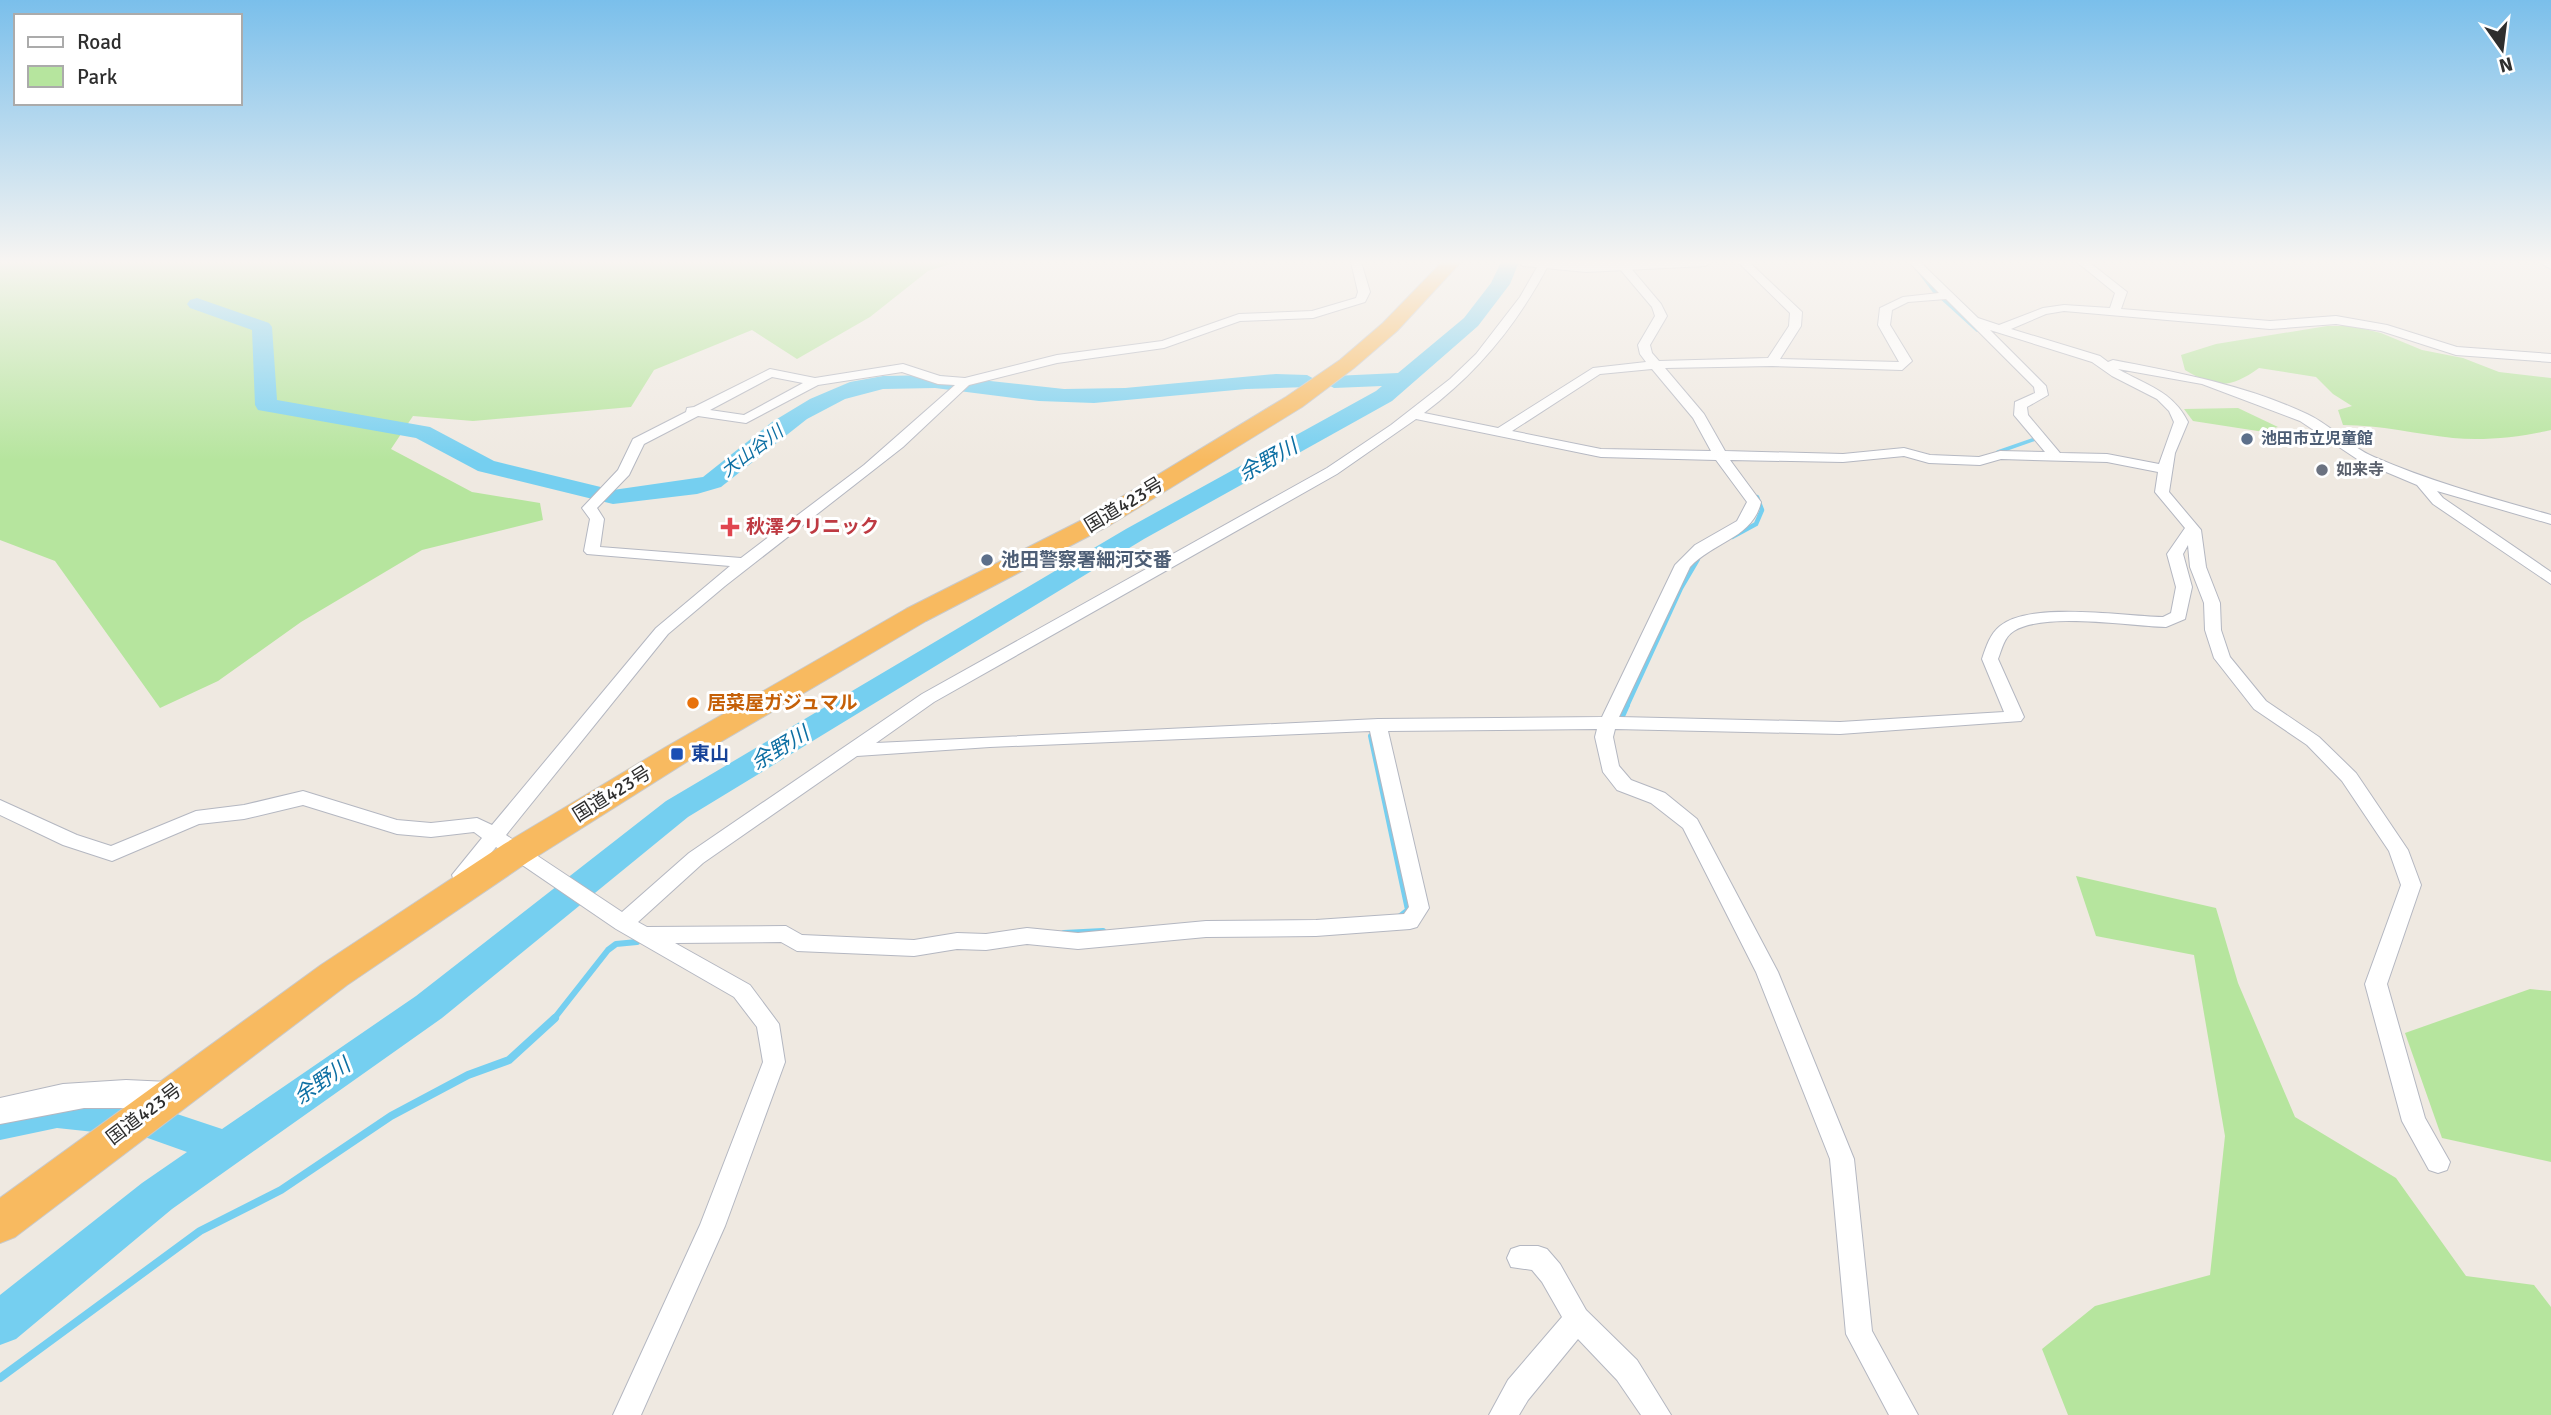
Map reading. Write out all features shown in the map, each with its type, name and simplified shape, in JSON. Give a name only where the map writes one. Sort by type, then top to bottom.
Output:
[{"type":"highway","name":"国道423号","points":[[0,1223],[334,975],[465,889],[504,845],[677,754],[883,634],[1080,531],[1294,402],[1347,364],[1389,328]]},
{"type":"street","points":[[692,411],[746,419],[815,382],[903,368],[938,380],[965,383],[1057,359],[1164,344],[1214,328]]},
{"type":"street","points":[[620,920],[696,858],[928,698],[1332,471],[1414,415],[1461,377],[1507,328]]},
{"type":"street","points":[[1654,328],[1644,345],[1654,365],[1699,417],[1720,456],[1754,502],[1753,515],[1742,526],[1700,548],[1683,565],[1608,723],[1604,737],[1610,768],[1623,785],[1658,798],[1690,824],[1767,972],[1842,1159],[1859,1334],[1903,1415]]},
{"type":"street","points":[[1772,362],[1793,328]]},
{"type":"street","points":[[1498,434],[1570,390],[1588,375],[1654,365],[1772,362],[1902,366],[1906,361],[1886,328]]},
{"type":"street","points":[[1981,328],[2040,386],[2042,396],[2020,405],[2021,415],[2057,457]]},
{"type":"street","points":[[1995,328],[2036,343],[2096,359],[2205,381],[2263,401],[2305,418],[2365,458],[2421,482],[2551,520]]},
{"type":"street","points":[[2374,328],[2456,351],[2551,358]]},
{"type":"street","points":[[2096,359],[2116,373],[2162,396],[2175,409],[2181,422],[2168,453],[2162,492],[2194,530],[2198,567],[2212,603],[2213,630],[2222,658],[2260,705],[2314,741],[2349,777],[2402,862],[2411,885],[2376,984],[2414,1121],[2438,1162]]},
{"type":"street","points":[[745,563],[592,551],[597,519],[589,508],[624,472],[638,442],[692,411],[770,373],[815,382]]},
{"type":"street","points":[[504,845],[662,631],[697,598],[858,478],[965,383]]},
{"type":"street","points":[[1414,415],[1601,453],[1843,458],[1904,452],[1929,459],[1980,461],[2000,455],[2107,458],[2166,469]]},
{"type":"street","points":[[2421,482],[2438,501],[2551,579]]},
{"type":"street","points":[[851,750],[990,740],[1378,725],[1608,723],[1840,727],[2015,718],[1990,659],[1996,640],[2010,626],[2034,620],[2071,618],[2166,622],[2179,616],[2184,587],[2175,554],[2189,532],[2194,530]]},
{"type":"street","points":[[645,935],[786,934],[797,943],[914,948],[957,941],[986,942],[1027,936],[1078,941],[1206,929],[1316,928],[1410,920],[1419,908],[1378,725]]},
{"type":"street","points":[[0,807],[70,841],[113,853],[196,818],[244,812],[303,798],[397,827],[431,830],[477,825],[620,920],[742,991],[768,1024],[774,1062],[712,1226],[627,1415]]},
{"type":"street","points":[[0,1111],[47,1098],[141,1092],[169,1095]]},
{"type":"street","points":[[1520,1258],[1538,1258],[1551,1273],[1577,1319],[1627,1370],[1657,1415]]},
{"type":"street","points":[[1503,1415],[1518,1390],[1577,1319]]},
{"type":"green space","points":[[0,328],[851,328],[797,359],[752,330],[654,370],[631,407],[473,421],[413,416],[391,449],[472,492],[540,503],[543,520],[422,550],[301,622],[218,681],[160,708],[55,561],[0,540]]},
{"type":"green space","points":[[2314,328],[2360,328],[2381,333],[2422,350],[2463,358],[2499,372],[2551,378],[2551,430],[2502,438],[2465,439],[2371,426],[2343,425],[2338,410],[2352,406],[2333,394],[2316,377],[2259,368],[2240,380],[2223,384],[2214,383],[2185,370],[2181,355],[2216,344]]},
{"type":"green space","points":[[2238,408],[2278,427],[2273,428],[2277,434],[2193,421],[2184,409]]},
{"type":"green space","points":[[2076,876],[2216,908],[2238,983],[2295,1117],[2396,1178],[2466,1276],[2534,1285],[2551,1307],[2551,1415],[2068,1415],[2042,1349],[2095,1306],[2210,1275],[2225,1136],[2194,955],[2096,936]]},
{"type":"green space","points":[[2530,989],[2551,991],[2551,1162],[2442,1138],[2405,1033]]},
{"type":"waterway","name":"大山谷川","points":[[262,328],[266,405],[422,432],[486,466],[613,497],[697,487],[712,482],[799,414],[838,394],[883,382],[935,381],[1039,394],[1094,396],[1246,382],[1307,381]]},
{"type":"waterway","name":"余野川","points":[[1404,379],[1464,328]]},
{"type":"waterway","name":"余野川","points":[[0,1323],[157,1196],[429,1007],[677,809],[1135,534],[1384,396],[1404,379]]},
{"type":"waterway","name":"大山谷川","points":[[1334,382],[1404,379]]},
{"type":"waterway","points":[[1998,452],[2041,437]]},
{"type":"waterway","points":[[1732,537],[1756,524],[1762,510],[1757,497]]},
{"type":"waterway","points":[[1627,706],[1681,588],[1698,559]]},
{"type":"waterway","points":[[1619,723],[1627,705]]},
{"type":"waterway","points":[[1371,736],[1408,910],[1399,917]]},
{"type":"waterway","points":[[1064,933],[1103,931]]},
{"type":"waterway","points":[[553,1019],[608,950],[616,944],[637,942]]},
{"type":"waterway","points":[[0,1378],[200,1231],[281,1190],[391,1116],[468,1075],[509,1060],[553,1019]]},
{"type":"waterway","points":[[0,1123],[57,1111],[113,1117]]},
{"type":"waterway","points":[[156,1124],[226,1148]]},
{"type":"place","name":"池田市立児童館","points":[[2247,439]]},
{"type":"place","name":"如来寺","points":[[2322,470]]},
{"type":"place","name":"秋澤クリニック","points":[[730,527]]},
{"type":"place","name":"池田警察署細河交番","points":[[987,560]]},
{"type":"place","name":"居菜屋ガジュマル","points":[[693,703]]},
{"type":"place","name":"東山","points":[[677,754]]}]
